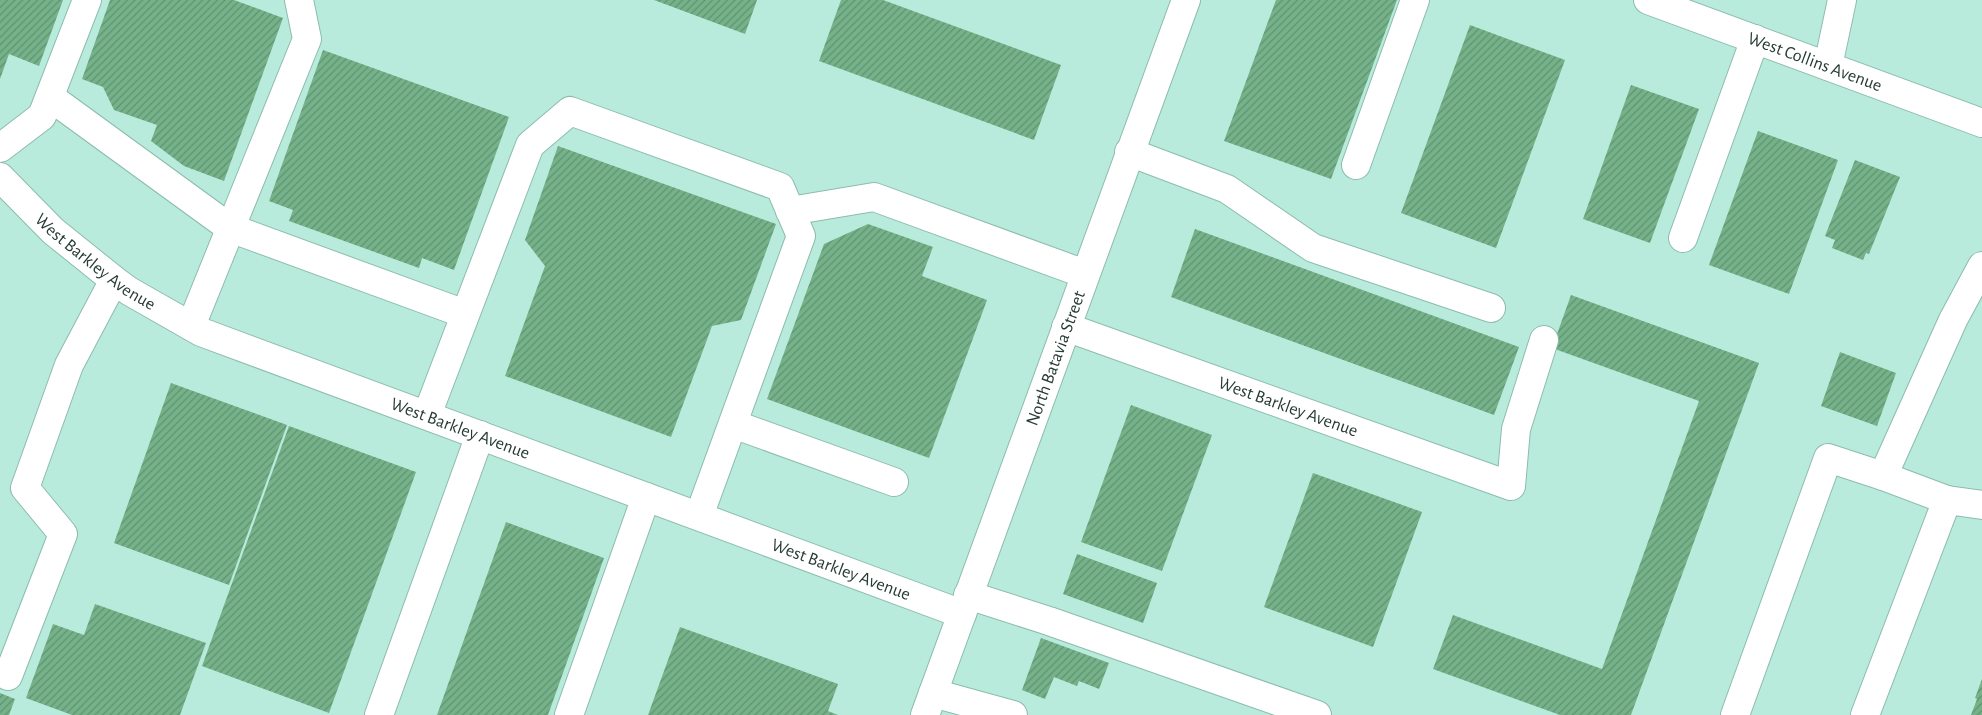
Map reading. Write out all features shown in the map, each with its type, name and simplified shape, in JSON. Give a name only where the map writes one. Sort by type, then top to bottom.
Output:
[{"type":"street","points":[[0,148],[42,116],[87,0]]},
{"type":"street","points":[[191,326],[307,39],[299,0]]},
{"type":"street","name":"North Batavia Street","points":[[929,704],[1186,0]]},
{"type":"street","points":[[1356,165],[1415,0]]},
{"type":"street","name":"West Collins Avenue","points":[[1648,0],[1702,9],[1755,39],[1982,123]]},
{"type":"street","points":[[1828,66],[1842,0]]},
{"type":"street","points":[[1683,238],[1755,39]]},
{"type":"street","points":[[50,97],[230,228],[466,314]]},
{"type":"street","points":[[427,416],[530,145],[570,111],[780,187],[802,236],[699,516]]},
{"type":"street","points":[[1129,152],[1227,189],[1313,248],[1491,308]]},
{"type":"street","name":"West Barkley Avenue","points":[[0,176],[53,231],[114,280],[129,291],[201,332],[699,516],[965,604],[1049,622],[1318,715]]},
{"type":"street","points":[[790,211],[874,197],[1085,274]]},
{"type":"street","points":[[1883,476],[1953,320],[1982,266]]},
{"type":"street","points":[[8,676],[63,534],[25,488],[69,365],[114,280]]},
{"type":"street","name":"West Barkley Avenue","points":[[1066,327],[1511,486],[1516,429],[1544,340]]},
{"type":"street","points":[[733,424],[894,482]]},
{"type":"street","points":[[379,715],[480,435]]},
{"type":"street","points":[[1735,715],[1828,458],[1947,500],[1982,505]]},
{"type":"street","points":[[569,715],[646,497]]},
{"type":"street","points":[[1873,711],[1947,500]]},
{"type":"street","points":[[929,704],[1013,715]]},
{"type":"building","points":[[0,0],[63,0],[39,66],[9,54],[0,79]]},
{"type":"building","points":[[110,0],[234,0],[283,18],[224,181],[184,166],[151,141],[157,125],[114,110],[103,87],[82,79]]},
{"type":"building","points":[[654,0],[757,0],[745,34]]},
{"type":"building","points":[[841,0],[883,0],[1061,65],[1034,140],[819,61]]},
{"type":"building","points":[[1276,0],[1397,0],[1331,179],[1224,141]]},
{"type":"building","points":[[1470,25],[1565,60],[1496,248],[1401,213]]},
{"type":"building","points":[[323,50],[509,117],[454,270],[422,258],[419,268],[289,221],[293,210],[269,201]]},
{"type":"building","points":[[1631,85],[1699,109],[1650,243],[1583,219]]},
{"type":"building","points":[[1758,131],[1838,160],[1789,294],[1709,265]]},
{"type":"building","points":[[558,146],[776,224],[741,320],[712,326],[671,437],[505,376],[545,266],[525,240]]},
{"type":"building","points":[[1855,160],[1900,177],[1869,254],[1866,253],[1863,260],[1832,248],[1835,240],[1825,236]]},
{"type":"building","points":[[868,224],[933,247],[922,276],[987,300],[929,458],[767,399],[824,244]]},
{"type":"building","points":[[1195,229],[1519,347],[1494,415],[1171,297]]},
{"type":"building","points":[[1571,295],[1759,363],[1631,715],[1560,715],[1433,669],[1453,615],[1602,669],[1699,401],[1552,348]]},
{"type":"building","points":[[1840,352],[1896,373],[1877,426],[1821,406]]},
{"type":"building","points":[[171,383],[287,425],[229,585],[114,543]]},
{"type":"building","points":[[1131,405],[1212,435],[1162,571],[1081,542]]},
{"type":"building","points":[[289,426],[416,472],[329,713],[202,666]]},
{"type":"building","points":[[1313,473],[1422,512],[1373,647],[1264,607]]},
{"type":"building","points":[[506,522],[604,558],[548,715],[437,715]]},
{"type":"building","points":[[1077,554],[1157,583],[1143,623],[1063,594]]},
{"type":"building","points":[[95,604],[206,643],[180,715],[72,715],[26,698],[53,624],[84,635]]},
{"type":"building","points":[[680,627],[838,684],[828,711],[838,715],[648,715]]},
{"type":"building","points":[[1041,638],[1109,663],[1099,689],[1079,681],[1077,686],[1054,677],[1045,699],[1022,690]]},
{"type":"building","points":[[1982,679],[1982,715],[1971,715],[1977,699],[1975,698]]},
{"type":"building","points":[[0,693],[15,699],[9,715],[0,715]]}]
